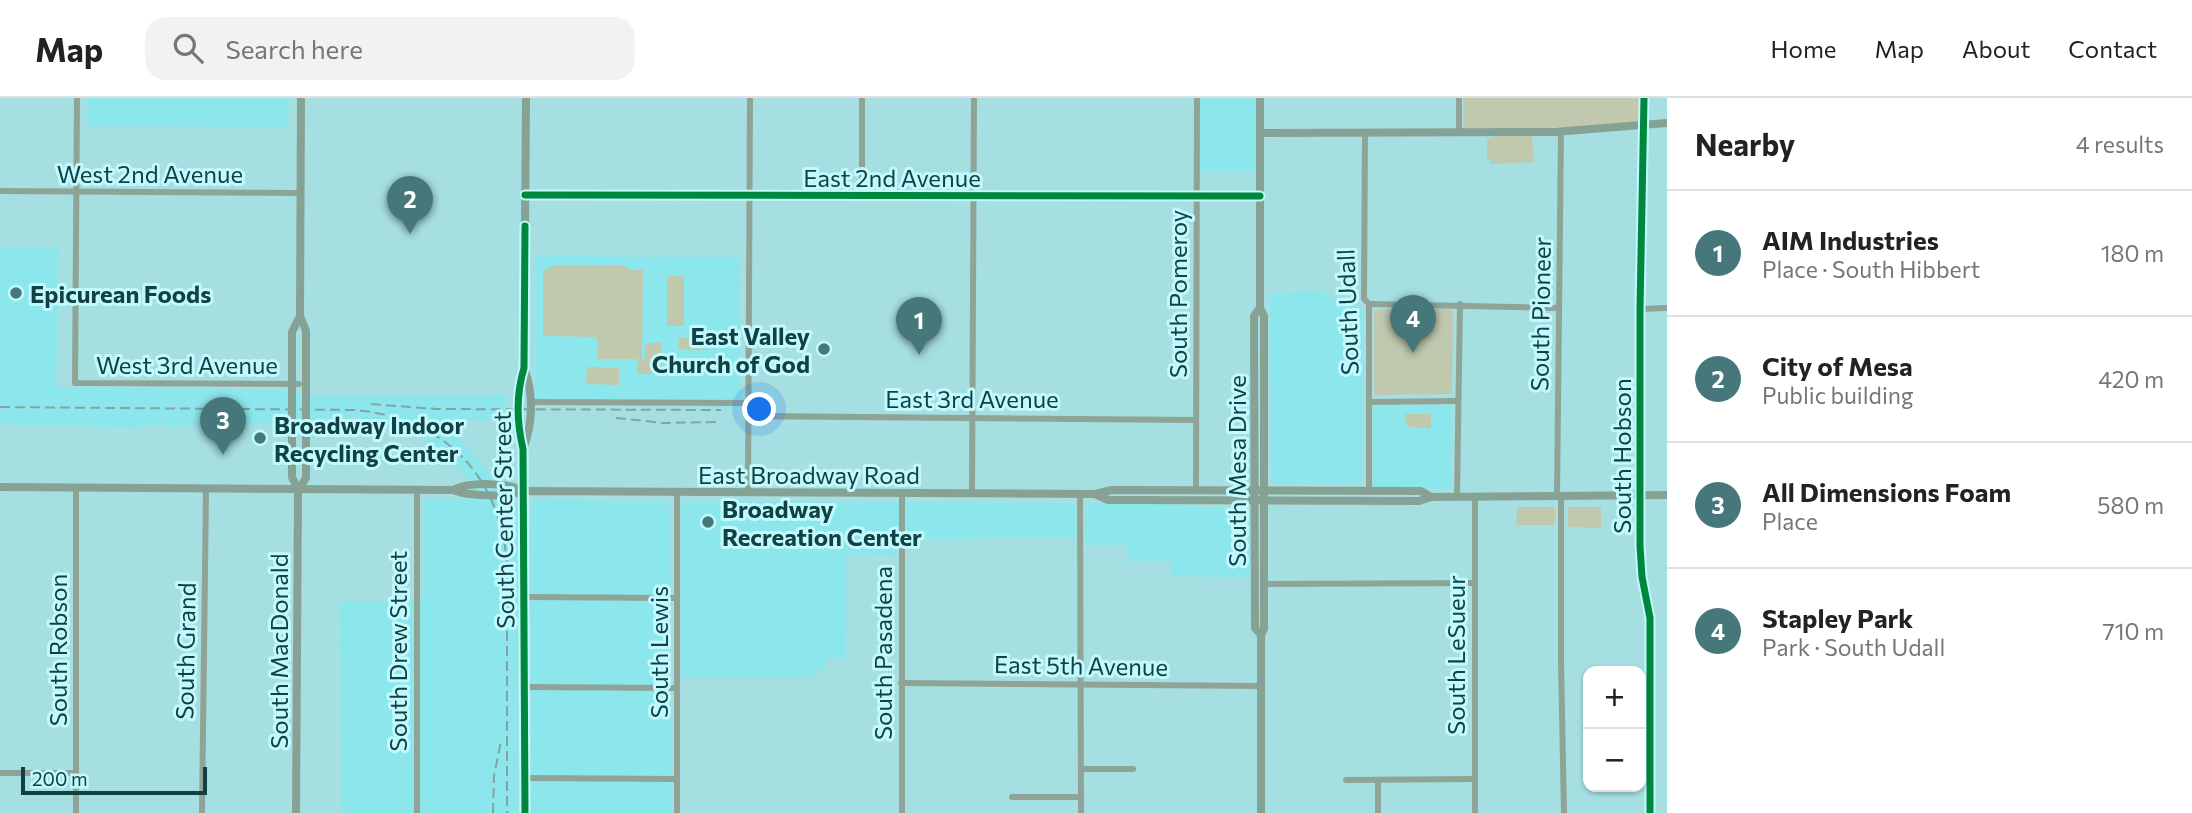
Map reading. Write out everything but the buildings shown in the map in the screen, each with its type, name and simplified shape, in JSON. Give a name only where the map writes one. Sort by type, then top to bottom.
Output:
[{"type":"main road","name":"South MacDonald","points":[[298,490],[306,478],[306,331],[300,316],[301,98]]},
{"type":"main road","name":"South Center Street","points":[[525,813],[523,449],[519,430],[519,384],[524,368],[526,98]]},
{"type":"main road","name":"South Mesa Drive","points":[[1260,98],[1260,307],[1264,316],[1261,813]]},
{"type":"main road","points":[[1260,133],[1561,131],[1667,124]]},
{"type":"main road","name":"South Mesa Drive","points":[[1260,307],[1254,316],[1254,496],[1255,628],[1261,635]]},
{"type":"main road","name":"South MacDonald","points":[[296,813],[298,490],[292,477],[295,384],[292,332],[300,316]]},
{"type":"main road","name":"South Center Street","points":[[523,449],[530,431],[531,402],[530,384],[524,368]]},
{"type":"main road","name":"East Broadway Road","points":[[0,487],[453,490],[462,485],[513,485],[523,491],[1095,494],[1112,490],[1196,490],[1254,496]]},
{"type":"main road","name":"East Broadway Road","points":[[1264,496],[1421,491],[1431,497]]},
{"type":"main road","name":"East Broadway Road","points":[[1095,494],[1108,500],[1264,496],[1419,501],[1431,497],[1667,495]]},
{"type":"street","points":[[76,192],[77,98]]},
{"type":"street","points":[[748,493],[750,98]]},
{"type":"street","points":[[862,98],[862,196]]},
{"type":"street","points":[[972,494],[974,98]]},
{"type":"street","name":"South Pomeroy","points":[[1196,490],[1198,98]]},
{"type":"street","points":[[1459,98],[1459,132]]},
{"type":"street","name":"South Hobson","points":[[1644,98],[1640,309],[1640,564],[1650,611],[1650,813]]},
{"type":"street","name":"South Pioneer","points":[[1561,131],[1558,308],[1564,813]]},
{"type":"street","name":"South Udall","points":[[1365,132],[1364,299],[1369,304],[1369,491]]},
{"type":"street","name":"West 2nd Avenue","points":[[0,191],[300,193]]},
{"type":"street","name":"West 3rd Avenue","points":[[76,192],[75,383],[295,384]]},
{"type":"street","name":"East 2nd Avenue","points":[[525,195],[1260,196]]},
{"type":"street","points":[[1369,304],[1558,308]]},
{"type":"street","points":[[1457,497],[1460,304]]},
{"type":"street","points":[[1640,309],[1667,308]]},
{"type":"street","points":[[1369,402],[1458,401]]},
{"type":"street","points":[[531,402],[748,403]]},
{"type":"street","name":"East 3rd Avenue","points":[[748,416],[1196,420]]},
{"type":"street","name":"South Robson","points":[[76,488],[76,813]]},
{"type":"street","name":"South Grand","points":[[202,813],[206,489]]},
{"type":"street","name":"South Drew Street","points":[[416,813],[417,490]]},
{"type":"street","name":"South Lewis","points":[[677,492],[677,813]]},
{"type":"street","name":"South Pasadena","points":[[902,494],[902,813]]},
{"type":"street","points":[[1080,494],[1081,813]]},
{"type":"street","name":"South LeSueur","points":[[1475,497],[1475,813]]},
{"type":"street","points":[[1264,583],[1475,583]]},
{"type":"street","points":[[524,597],[677,598]]},
{"type":"street","name":"East 5th Avenue","points":[[901,682],[1261,686]]},
{"type":"street","points":[[526,687],[677,688]]},
{"type":"street","points":[[1081,769],[1133,769]]},
{"type":"street","points":[[0,773],[76,773]]},
{"type":"street","points":[[525,778],[677,779]]},
{"type":"street","points":[[1346,780],[1475,779]]},
{"type":"street","points":[[1378,780],[1378,813]]},
{"type":"street","points":[[1012,797],[1081,797]]},
{"type":"shaded area","points":[[88,98],[289,98],[288,127],[87,126]]},
{"type":"shaded area","points":[[1197,98],[1260,98],[1260,171],[1197,171]]},
{"type":"shaded area","points":[[59,247],[56,387],[286,390],[287,396],[507,396],[504,420],[434,420],[466,445],[491,475],[513,475],[513,499],[518,506],[518,813],[341,813],[340,602],[423,602],[424,502],[429,499],[480,499],[477,490],[458,466],[434,445],[404,427],[361,425],[360,416],[321,419],[317,422],[174,427],[166,430],[166,424],[134,428],[0,424],[0,248]]},
{"type":"shaded area","points":[[535,256],[740,257],[739,407],[536,405]]},
{"type":"shaded area","points":[[1326,291],[1327,297],[1357,298],[1357,310],[1363,310],[1362,480],[1357,483],[1277,484],[1272,479],[1270,293]]},
{"type":"shaded area","points":[[1373,405],[1451,406],[1451,489],[1373,487]]},
{"type":"shaded area","points":[[534,499],[670,502],[671,813],[531,813],[531,504]]},
{"type":"shaded area","points":[[685,501],[1072,503],[1076,506],[1076,537],[897,540],[896,556],[846,555],[845,658],[826,659],[825,670],[814,670],[814,678],[681,678],[681,504]]},
{"type":"shaded area","points":[[1090,503],[1173,504],[1246,509],[1250,515],[1250,577],[1171,576],[1171,561],[1128,561],[1127,546],[1085,545],[1085,508]]},
{"type":"green space","points":[[1463,98],[1642,98],[1642,117],[1636,122],[1580,127],[1466,129],[1463,126]]},
{"type":"green space","points":[[1498,136],[1532,136],[1534,162],[1491,164],[1491,160],[1487,159],[1487,139]]},
{"type":"green space","points":[[553,265],[625,265],[629,270],[643,270],[642,359],[645,359],[645,344],[661,342],[661,374],[637,374],[637,359],[597,359],[597,337],[543,336],[543,269],[549,269]]},
{"type":"green space","points":[[667,276],[684,276],[684,326],[667,326]]},
{"type":"green space","points":[[1378,309],[1451,309],[1452,394],[1374,395],[1374,312]]},
{"type":"green space","points":[[679,338],[706,338],[706,350],[678,349]]},
{"type":"green space","points":[[587,367],[619,368],[619,385],[586,384]]},
{"type":"green space","points":[[1405,414],[1431,414],[1431,428],[1408,427],[1408,424],[1405,424]]},
{"type":"green space","points":[[1517,507],[1553,507],[1555,522],[1553,525],[1516,525]]},
{"type":"green space","points":[[1568,507],[1601,507],[1601,528],[1568,527]]},
{"type":"railway","points":[[371,404],[437,409],[721,410]]},
{"type":"railway","points":[[0,407],[356,410],[416,425],[441,439],[462,457],[480,479],[493,504],[502,532],[507,564],[507,813]]},
{"type":"railway","points":[[616,418],[664,423],[721,422]]},
{"type":"railway","points":[[493,813],[494,776],[501,741]]},
{"type":"cycle path","points":[[1644,98],[1640,309],[1640,546],[1642,577],[1650,618],[1650,813]]},
{"type":"cycle path","points":[[525,195],[1260,196]]},
{"type":"cycle path","points":[[525,226],[524,368],[518,408],[523,449],[525,813]]},
{"type":"place","name":"City of Mesa","points":[[410,234]]},
{"type":"place","name":"Epicurean Foods","points":[[16,293]]},
{"type":"place","name":"East Valley Church of God","points":[[824,349]]},
{"type":"place","name":"Stapley Park","points":[[1413,353]]},
{"type":"place","name":"AIM Industries","points":[[919,355]]},
{"type":"place","name":"Broadway Indoor Recycling Center","points":[[260,438]]},
{"type":"place","name":"All Dimensions Foam","points":[[223,455]]},
{"type":"place","name":"Broadway Recreation Center","points":[[708,522]]}]
